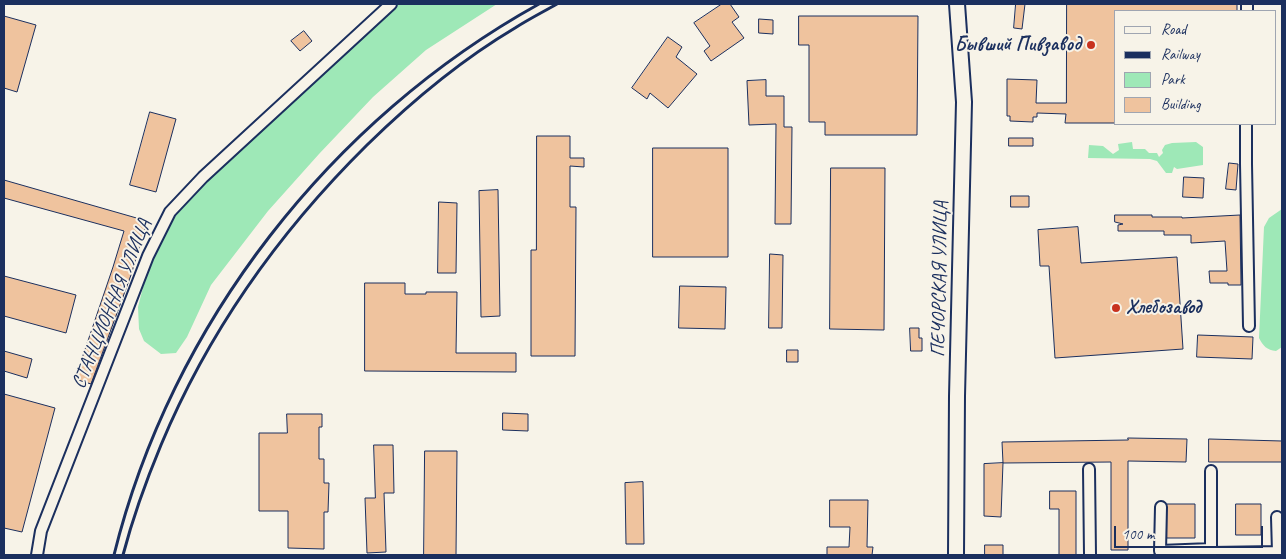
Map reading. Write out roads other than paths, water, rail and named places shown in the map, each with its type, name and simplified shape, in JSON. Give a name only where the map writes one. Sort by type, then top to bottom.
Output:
[{"type":"street","name":"СТАНЦИОННАЯ УЛИЦА","points":[[37,555],[41,531],[74,444],[148,256],[170,212],[203,177],[391,4]]},
{"type":"street","name":"ПЕЧОРСКАЯ УЛИЦА","points":[[956,555],[957,396],[964,102],[957,4]]},
{"type":"street","points":[[1246,125],[1249,326]]},
{"type":"street","points":[[1089,469],[1090,555]]},
{"type":"street","points":[[1211,552],[1212,470]]},
{"type":"street","points":[[1161,507],[1160,553],[1262,554],[1278,552],[1277,518]]},
{"type":"railway","points":[[114,555],[140,470],[175,388],[219,309],[270,236],[328,168],[393,106],[463,51],[539,4]]},
{"type":"railway","points":[[123,555],[145,486],[161,445],[201,362],[249,284],[304,212],[367,145],[419,97],[456,67],[495,40],[557,4]]},
{"type":"place","name":"Бывший Пивзавод","points":[[1091,45]]},
{"type":"place","name":"Хлебозавод","points":[[1116,308]]}]
